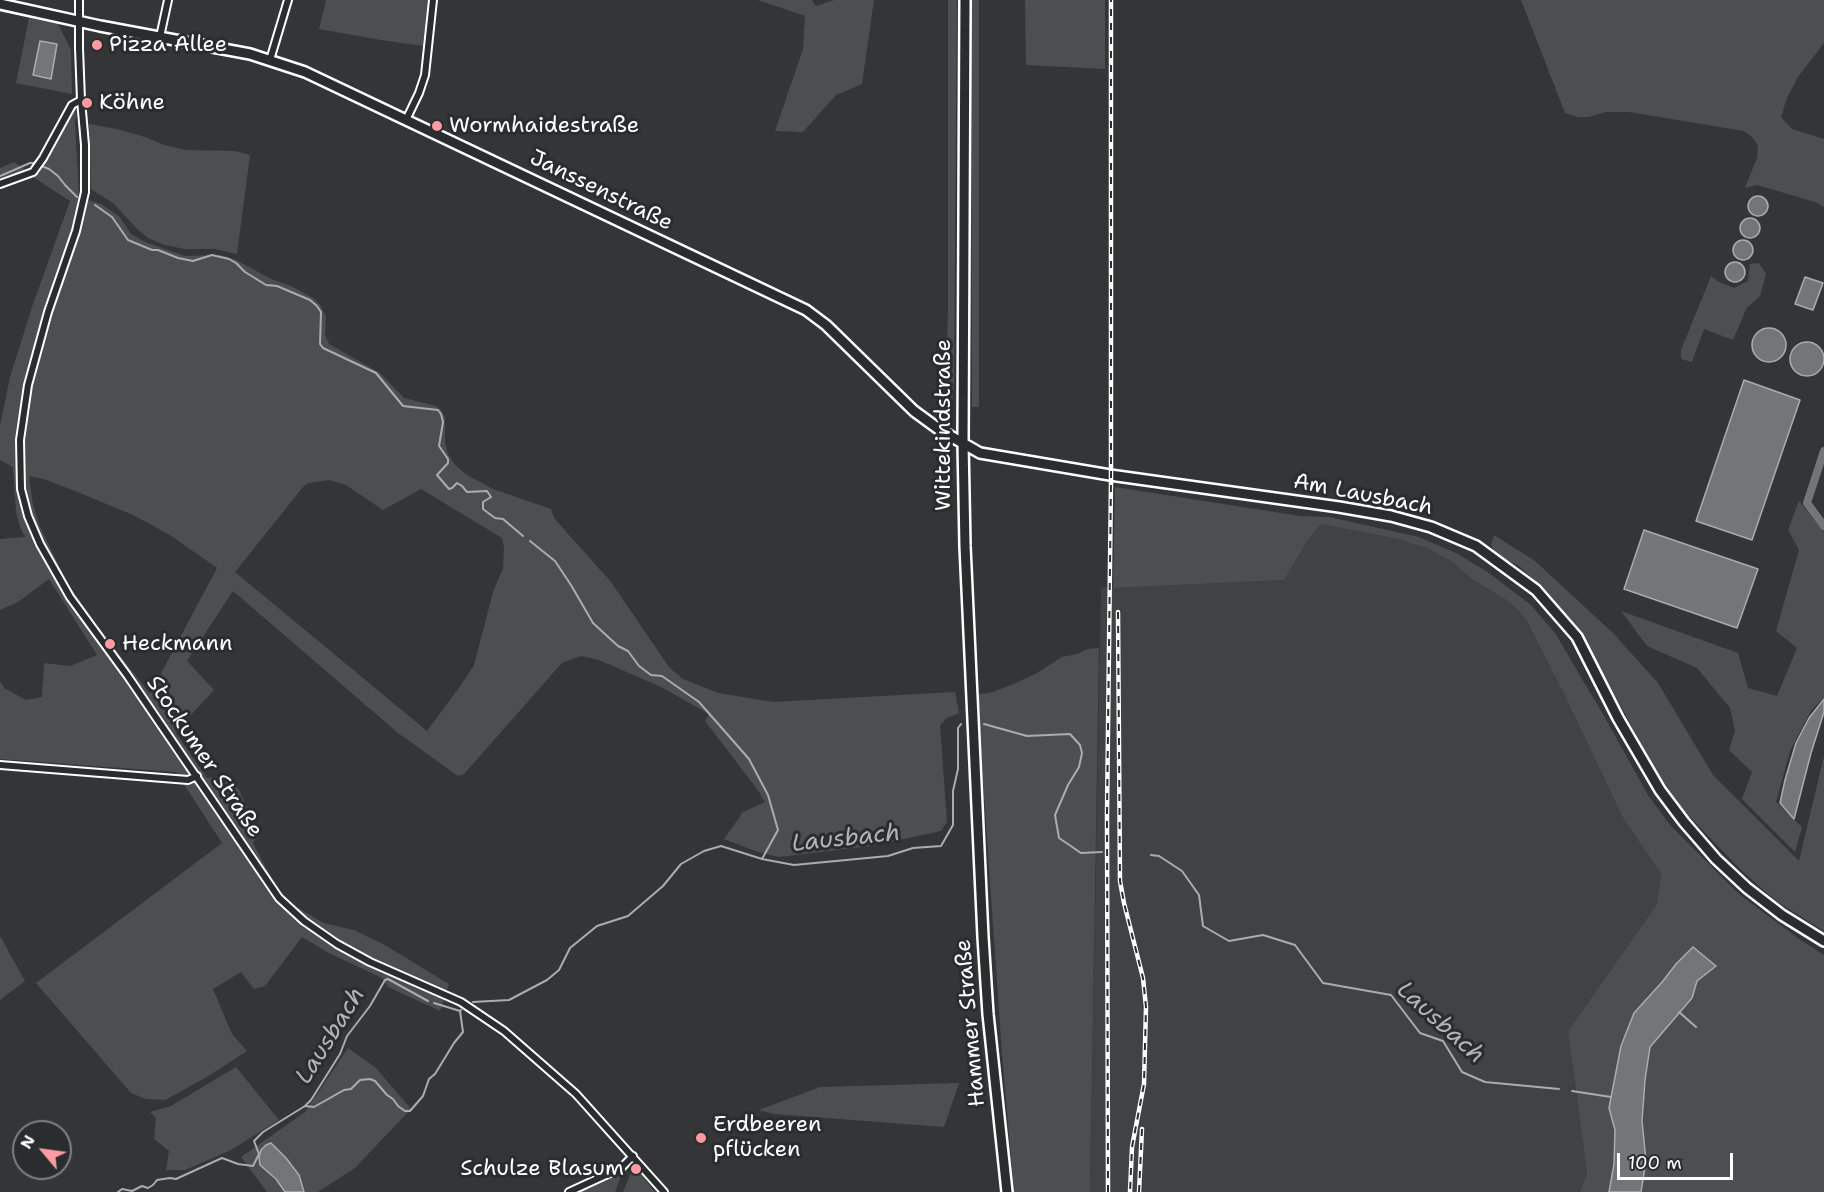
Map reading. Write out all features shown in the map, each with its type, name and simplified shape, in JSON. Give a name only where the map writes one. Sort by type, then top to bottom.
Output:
[{"type":"main road","name":"Wittekindstraße","points":[[965,0],[964,546],[978,850]]},
{"type":"main road","name":"Janssenstraße","points":[[0,4],[230,50],[305,72],[806,310],[826,325],[914,411],[963,443]]},
{"type":"main road","name":"Am Lausbach","points":[[963,443],[980,453],[994,457],[1391,516],[1431,527],[1476,546],[1536,590],[1577,638],[1643,763],[1660,790],[1716,859],[1747,888],[1782,915],[1824,941]]},
{"type":"main road","name":"Hammer Straße","points":[[978,850],[988,1014],[1007,1192]]},
{"type":"street","name":"Stockumer Straße","points":[[80,0],[85,192],[76,231],[28,385],[20,440],[21,489],[33,529],[70,597],[127,675],[279,898],[315,930],[353,954],[461,1002],[504,1031],[576,1094],[664,1192]]},
{"type":"street","points":[[160,37],[168,0]]},
{"type":"street","points":[[270,60],[288,0]]},
{"type":"street","points":[[406,120],[425,75],[433,0]]},
{"type":"street","points":[[0,184],[35,171],[72,105],[81,100]]},
{"type":"street","points":[[0,765],[188,780],[197,776]]},
{"type":"street","points":[[569,1192],[621,1168],[633,1156]]},
{"type":"shaded area","points":[[326,0],[428,0],[423,46],[319,29]]},
{"type":"shaded area","points":[[758,0],[812,0],[816,6],[834,0],[874,0],[862,84],[836,95],[803,132],[775,131],[803,49],[805,16]]},
{"type":"shaded area","points":[[948,0],[957,0],[954,382],[950,422],[945,421],[948,309]]},
{"type":"shaded area","points":[[971,0],[979,0],[979,407],[972,407]]},
{"type":"shaded area","points":[[1025,0],[1105,0],[1105,69],[1026,65]]},
{"type":"shaded area","points":[[1521,0],[1824,0],[1824,43],[1798,77],[1787,98],[1781,117],[1792,129],[1824,139],[1824,207],[1815,202],[1757,185],[1745,188],[1757,158],[1758,145],[1744,131],[1629,112],[1605,112],[1589,117],[1577,117],[1565,113]]},
{"type":"shaded area","points":[[29,18],[58,24],[71,50],[72,94],[16,83]]},
{"type":"shaded area","points":[[40,41],[57,44],[51,79],[33,75]]},
{"type":"shaded area","points":[[77,109],[75,122],[79,197],[101,204],[119,216],[131,234],[145,242],[185,256],[221,255],[236,260],[313,298],[321,306],[326,317],[325,334],[329,344],[380,373],[404,398],[436,406],[441,410],[445,417],[445,442],[448,454],[455,465],[467,475],[493,489],[551,509],[554,518],[611,582],[669,667],[683,679],[718,693],[773,702],[955,692],[959,713],[947,718],[940,725],[947,822],[941,831],[871,846],[779,857],[724,839],[743,812],[765,802],[705,721],[709,714],[661,687],[599,660],[581,656],[562,663],[464,774],[458,776],[398,733],[233,591],[187,661],[214,690],[175,732],[207,778],[227,775],[239,790],[259,833],[253,843],[280,892],[296,907],[324,923],[354,930],[383,944],[449,984],[440,1011],[388,987],[382,978],[329,953],[302,937],[265,986],[254,989],[241,972],[213,989],[232,1034],[247,1051],[207,1077],[165,1100],[146,1099],[131,1093],[36,983],[222,843],[176,772],[0,759],[0,681],[4,688],[26,700],[42,697],[44,663],[70,666],[97,655],[49,579],[18,602],[0,610],[0,539],[25,537],[16,512],[13,467],[0,460],[0,426],[10,377],[70,201],[33,177],[71,110]],"holes":[[[29,476],[44,479],[133,515],[170,535],[217,568],[150,694],[100,630],[68,584],[40,527],[33,505]],[[329,480],[346,485],[383,510],[421,489],[502,538],[503,568],[493,592],[474,665],[427,731],[235,572],[303,487],[308,483]]]},
{"type":"shaded area","points":[[89,124],[117,129],[186,150],[235,151],[250,155],[237,254],[215,249],[184,249],[148,238],[114,204],[91,189]]},
{"type":"shaded area","points":[[14,162],[27,171],[0,181],[0,168]]},
{"type":"shaded area","points":[[1758,196],[1765,199],[1768,206],[1765,213],[1758,216],[1751,213],[1748,206],[1751,199]]},
{"type":"shaded area","points":[[1750,218],[1757,221],[1760,228],[1757,235],[1750,238],[1743,235],[1740,228],[1743,221]]},
{"type":"shaded area","points":[[1743,240],[1750,243],[1753,250],[1750,257],[1743,260],[1736,257],[1733,250],[1736,243]]},
{"type":"shaded area","points":[[1735,262],[1742,265],[1745,272],[1742,279],[1735,282],[1728,279],[1725,272],[1728,265]]},
{"type":"shaded area","points":[[1759,263],[1766,274],[1760,296],[1746,309],[1733,340],[1704,329],[1692,362],[1681,359],[1681,350],[1711,276],[1734,288],[1748,281],[1750,264]]},
{"type":"shaded area","points":[[1805,277],[1823,283],[1813,310],[1795,304]]},
{"type":"shaded area","points":[[1769,328],[1781,333],[1786,345],[1781,357],[1769,362],[1757,357],[1752,345],[1757,333]]},
{"type":"shaded area","points":[[1807,342],[1819,347],[1824,359],[1819,371],[1807,376],[1795,371],[1790,359],[1795,347]]},
{"type":"shaded area","points":[[1744,380],[1800,400],[1752,540],[1696,521]]},
{"type":"shaded area","points":[[1115,487],[1300,516],[1329,517],[1419,537],[1458,554],[1489,573],[1531,605],[1555,633],[1648,795],[1670,825],[1739,894],[1824,955],[1824,1192],[1580,1192],[1587,1173],[1568,1031],[1657,904],[1661,874],[1623,818],[1527,621],[1517,609],[1473,580],[1451,561],[1427,548],[1398,539],[1321,524],[1308,540],[1284,580],[1113,588]]},
{"type":"shaded area","points":[[1799,501],[1824,532],[1824,697],[1811,711],[1790,751],[1776,802],[1802,827],[1795,852],[1742,799],[1752,772],[1729,750],[1735,731],[1730,708],[1697,668],[1647,646],[1621,611],[1738,653],[1748,688],[1777,696],[1797,648],[1776,631],[1799,550],[1788,530]]},
{"type":"shaded area","points":[[1321,524],[1398,539],[1427,548],[1451,561],[1473,580],[1517,609],[1527,621],[1623,818],[1661,874],[1657,904],[1568,1031],[1587,1173],[1580,1192],[1090,1192],[1101,587],[1284,580],[1308,540]]},
{"type":"shaded area","points":[[1644,530],[1758,569],[1737,628],[1624,589]]},
{"type":"shaded area","points":[[1494,535],[1535,561],[1613,633],[1658,683],[1713,775],[1799,861],[1824,756],[1824,931],[1776,901],[1741,870],[1684,811],[1658,775],[1581,632],[1544,589],[1519,566],[1496,555],[1491,545]]},
{"type":"shaded area","points":[[1099,648],[1090,1192],[1014,1192],[977,694],[990,693],[1016,683],[1062,657],[1087,649]]},
{"type":"shaded area","points":[[1824,699],[1824,712],[1794,819],[1780,803],[1785,780],[1796,743],[1809,718]]},
{"type":"shaded area","points":[[0,936],[25,981],[0,1000]]},
{"type":"shaded area","points":[[1693,947],[1716,966],[1697,981],[1692,998],[1650,1047],[1642,1121],[1646,1161],[1641,1192],[1609,1192],[1614,1164],[1615,1130],[1609,1108],[1621,1046],[1634,1013]]},
{"type":"shaded area","points":[[348,1048],[375,1067],[411,1109],[355,1168],[318,1192],[267,1192],[241,1157],[305,1112]]},
{"type":"shaded area","points":[[236,1067],[279,1120],[231,1150],[185,1170],[166,1170],[169,1151],[154,1139],[156,1118],[150,1112],[171,1106]]},
{"type":"shaded area","points":[[959,1083],[944,1127],[774,1114],[759,1110],[820,1087]]},
{"type":"shaded area","points":[[271,1143],[299,1175],[304,1192],[285,1192],[276,1179],[260,1165],[261,1150]]},
{"type":"shaded area","points":[[625,1166],[615,1192],[571,1192]]},
{"type":"shaded area","points":[[634,1166],[655,1192],[623,1192]]},
{"type":"waterway","points":[[0,176],[34,163],[49,169],[58,176],[77,197]]},
{"type":"waterway","points":[[95,205],[112,217],[128,240],[152,250],[193,261],[212,255],[229,259],[266,285],[277,286],[310,300],[321,312],[320,344],[323,348],[376,373],[403,406],[438,410],[441,414],[443,422],[439,446],[448,459],[448,463],[437,475],[449,489],[457,483],[467,492],[487,491],[491,497],[483,502],[483,509],[495,518],[503,519],[523,536]]},
{"type":"waterway","points":[[1824,451],[1807,503],[1824,526]]},
{"type":"waterway","points":[[530,541],[555,561],[593,623],[618,646],[628,651],[639,666],[651,675],[662,676],[699,702],[749,759],[768,795],[778,830],[762,859]]},
{"type":"waterway","name":"Lausbach","points":[[473,1002],[509,1000],[547,980],[559,970],[570,948],[597,926],[628,916],[663,886],[681,864],[704,851],[721,846],[762,859],[794,865],[888,856],[913,848],[941,846],[953,825],[953,791],[958,769],[958,728],[961,724]]},
{"type":"waterway","name":"Lausbach","points":[[984,724],[1027,736],[1070,734],[1080,745],[1082,753],[1079,767],[1055,815],[1059,838],[1081,853],[1102,852]]},
{"type":"waterway","name":"Lausbach","points":[[1151,855],[1159,856],[1182,871],[1199,895],[1203,926],[1229,941],[1263,935],[1295,945],[1323,983],[1391,995],[1420,1033],[1443,1041],[1462,1072],[1485,1082],[1559,1089]]},
{"type":"waterway","name":"Lausbach","points":[[118,1192],[122,1189],[132,1191],[142,1186],[148,1188],[157,1180],[176,1179],[222,1158],[238,1164],[253,1166],[259,1154],[254,1141],[263,1132],[311,1100],[340,1054],[347,1036],[370,1006],[385,980],[388,979],[428,1001]]},
{"type":"waterway","name":"Lausbach","points":[[434,1003],[461,1010]]},
{"type":"waterway","points":[[305,1106],[314,1107],[344,1090],[351,1089],[360,1080],[370,1079],[375,1081],[398,1106],[405,1111],[410,1111],[423,1096],[429,1079],[435,1074],[463,1032],[460,1011]]},
{"type":"waterway","name":"Lausbach","points":[[1679,1012],[1696,1027]]},
{"type":"waterway","name":"Lausbach","points":[[1572,1091],[1611,1097]]},
{"type":"railway","points":[[1108,1192],[1107,813],[1111,482],[1111,0]]},
{"type":"railway","points":[[1118,612],[1120,881],[1143,978],[1146,1007],[1144,1084],[1132,1147],[1130,1192]]},
{"type":"railway","points":[[1139,1192],[1142,1129]]},
{"type":"place","name":"Pizza Allee","points":[[97,45]]},
{"type":"place","name":"Köhne","points":[[87,103]]},
{"type":"place","name":"Wormhaidestraße","points":[[437,126]]},
{"type":"place","name":"Heckmann","points":[[110,644]]},
{"type":"place","name":"Erdbeeren pflücken","points":[[701,1138]]},
{"type":"place","name":"Schulze Blasum","points":[[636,1169]]}]
